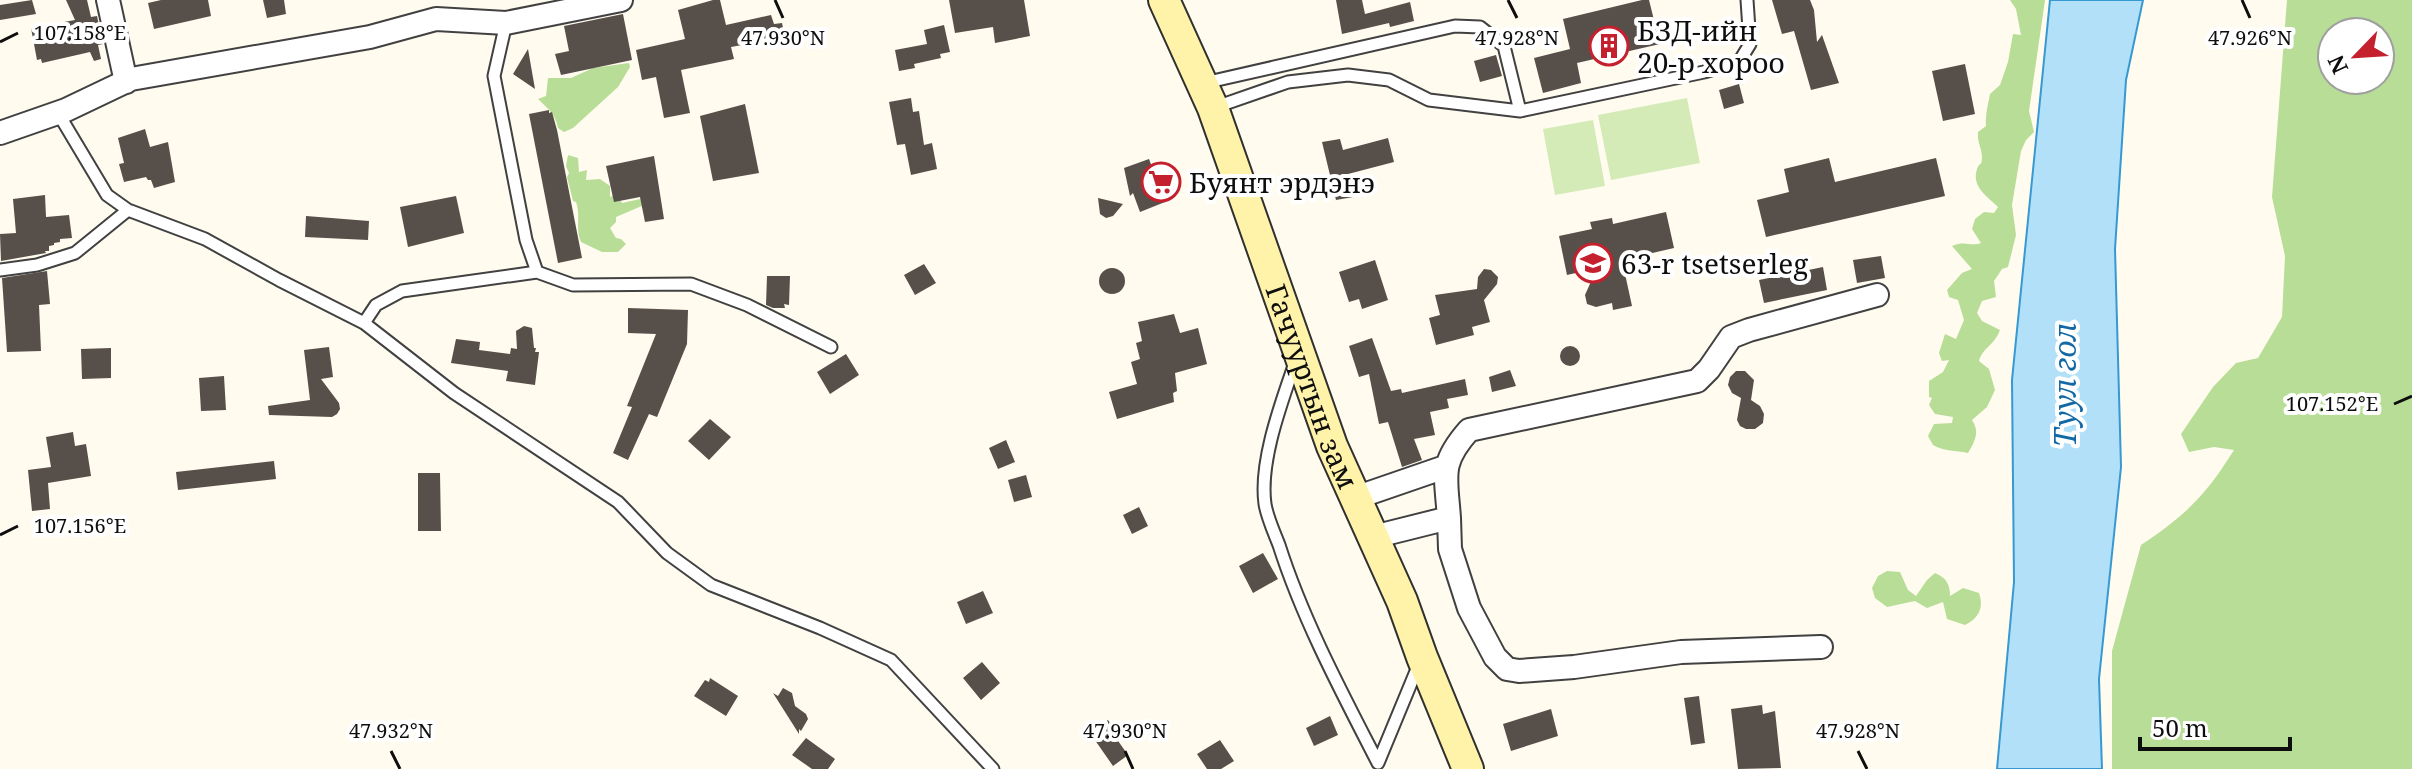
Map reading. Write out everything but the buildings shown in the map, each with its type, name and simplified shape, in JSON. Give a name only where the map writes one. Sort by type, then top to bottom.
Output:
[{"type":"main road","name":"Гачууртын зам","points":[[1164,0],[1208,96],[1332,446],[1402,601],[1468,769]]},
{"type":"street","points":[[108,0],[126,82]]},
{"type":"street","points":[[0,133],[58,113],[126,82],[370,37],[436,19],[506,23],[621,0]]},
{"type":"street","points":[[1821,647],[1681,652],[1574,667],[1507,669],[1495,657],[1469,608],[1450,549],[1445,467],[1454,447],[1469,430],[1697,381],[1731,337],[1877,295]]},
{"type":"street","points":[[1355,498],[1445,467]]},
{"type":"street","points":[[1373,537],[1449,518]]},
{"type":"lane","points":[[1208,96],[1348,75],[1389,80],[1429,100],[1520,111],[1739,62],[1750,44],[1747,0]]},
{"type":"lane","points":[[506,23],[494,76],[526,240],[537,272]]},
{"type":"lane","points":[[1208,96],[1455,26],[1480,27],[1504,46],[1520,111]]},
{"type":"lane","points":[[58,113],[107,195],[128,210],[205,239],[364,323],[454,393],[618,502],[667,553],[711,585],[891,660],[993,769]]},
{"type":"lane","points":[[0,270],[37,265],[75,253],[128,210]]},
{"type":"lane","points":[[364,323],[376,305],[402,291],[537,272],[573,285],[691,284],[747,305],[831,347]]},
{"type":"lane","points":[[1298,352],[1273,427],[1265,478],[1265,504],[1289,575],[1347,702],[1382,766]]},
{"type":"lane","points":[[1382,766],[1422,657]]},
{"type":"green space","points":[[2010,0],[2045,0],[2029,111],[2034,132],[2021,151],[2012,205],[2016,235],[2008,267],[2002,269],[1994,281],[1996,297],[1982,301],[1977,313],[1982,321],[2000,330],[1979,361],[1989,369],[1995,390],[1987,407],[1972,420],[1976,436],[1968,453],[1937,447],[1928,436],[1934,424],[1952,423],[1953,417],[1935,414],[1929,405],[1932,398],[1929,397],[1929,381],[1943,372],[1949,360],[1942,361],[1939,353],[1945,334],[1956,339],[1964,320],[1958,300],[1949,297],[1947,290],[1962,273],[1972,269],[1952,246],[1981,243],[1972,229],[1975,219],[1984,212],[1994,213],[1998,207],[1976,181],[1982,158],[1978,132],[1986,126],[1990,94],[2000,85],[2013,34],[2021,35],[2016,9]]},
{"type":"green space","points":[[2287,0],[2412,0],[2412,769],[2112,769],[2112,651],[2141,545],[2194,504],[2234,450],[2214,447],[2189,452],[2181,434],[2213,387],[2236,363],[2258,358],[2282,317],[2285,256],[2272,197]]},
{"type":"green space","points":[[629,63],[630,67],[618,87],[573,128],[564,132],[538,99],[546,96],[548,78],[571,78],[593,68]]},
{"type":"green space","points":[[1687,98],[1700,163],[1611,180],[1598,115]]},
{"type":"green space","points":[[1593,120],[1605,186],[1555,195],[1543,129]]},
{"type":"green space","points":[[568,155],[578,158],[579,172],[587,170],[586,180],[600,179],[610,186],[610,197],[617,193],[622,203],[645,198],[644,205],[616,217],[610,228],[616,238],[626,244],[618,252],[602,252],[581,242],[576,202],[573,201],[567,177]]},
{"type":"green space","points":[[1887,571],[1900,572],[1908,590],[1916,596],[1935,573],[1947,582],[1950,596],[1963,588],[1979,593],[1979,612],[1965,625],[1947,619],[1943,602],[1927,608],[1915,601],[1887,607],[1875,598],[1872,588],[1878,576]]},
{"type":"water","name":"Туул гол","points":[[2050,0],[2143,0],[2126,80],[2115,249],[2121,467],[2099,679],[2102,769],[1997,769],[2014,582],[2012,380]]},
{"type":"place","name":"БЗД-ийн 20-р хороо","points":[[1609,46]]},
{"type":"place","name":"Буянт эрдэнэ","points":[[1161,182]]},
{"type":"place","name":"63-r tsetserleg","points":[[1593,263]]}]
